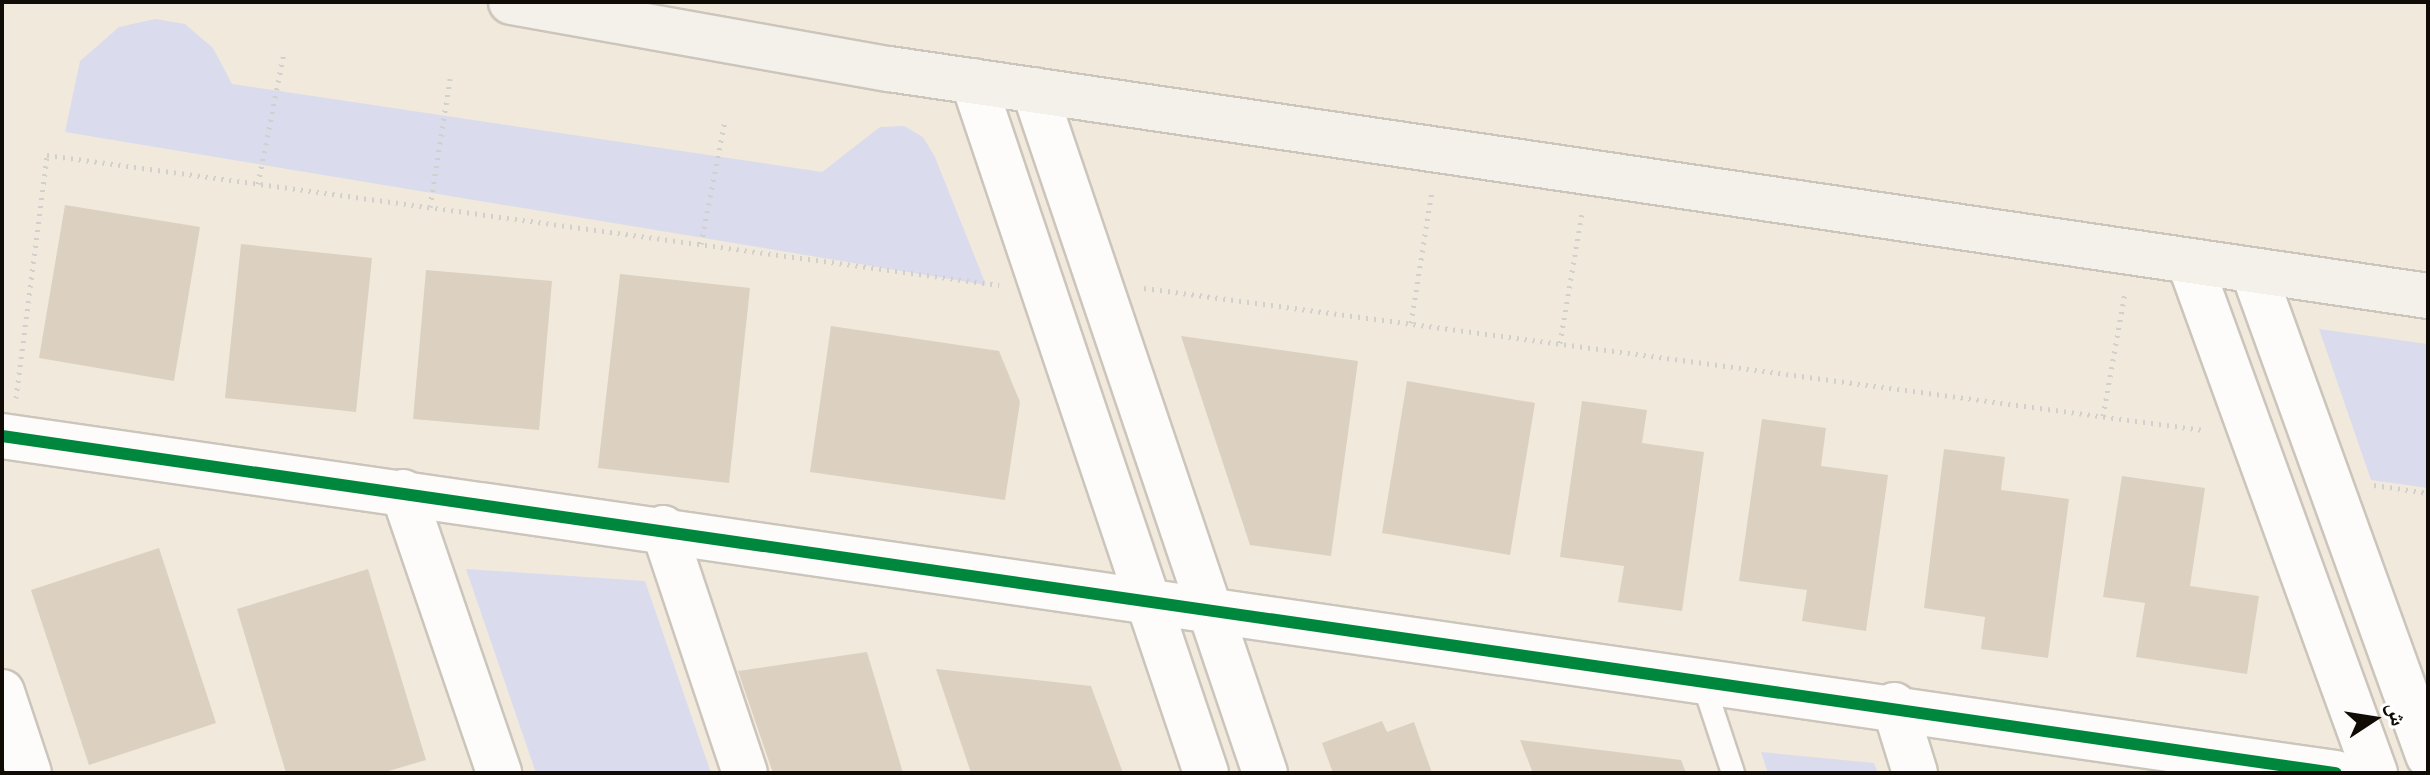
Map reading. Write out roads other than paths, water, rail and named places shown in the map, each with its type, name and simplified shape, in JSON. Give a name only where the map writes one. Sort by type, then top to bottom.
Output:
[{"type":"street","points":[[511,2],[973,81],[2428,296]]},
{"type":"street","points":[[973,81],[1206,773]]},
{"type":"street","points":[[1034,90],[1265,773]]},
{"type":"street","points":[[2189,261],[2375,773]]},
{"type":"street","points":[[2253,271],[2428,755]]},
{"type":"street","points":[[6,437],[1701,677],[2336,773]]},
{"type":"street","points":[[403,492],[499,773]]},
{"type":"street","points":[[663,528],[745,773]]},
{"type":"street","points":[[2,692],[29,773]]},
{"type":"street","points":[[1894,705],[1915,773]]},
{"type":"lane","points":[[1701,677],[1733,773]]}]
